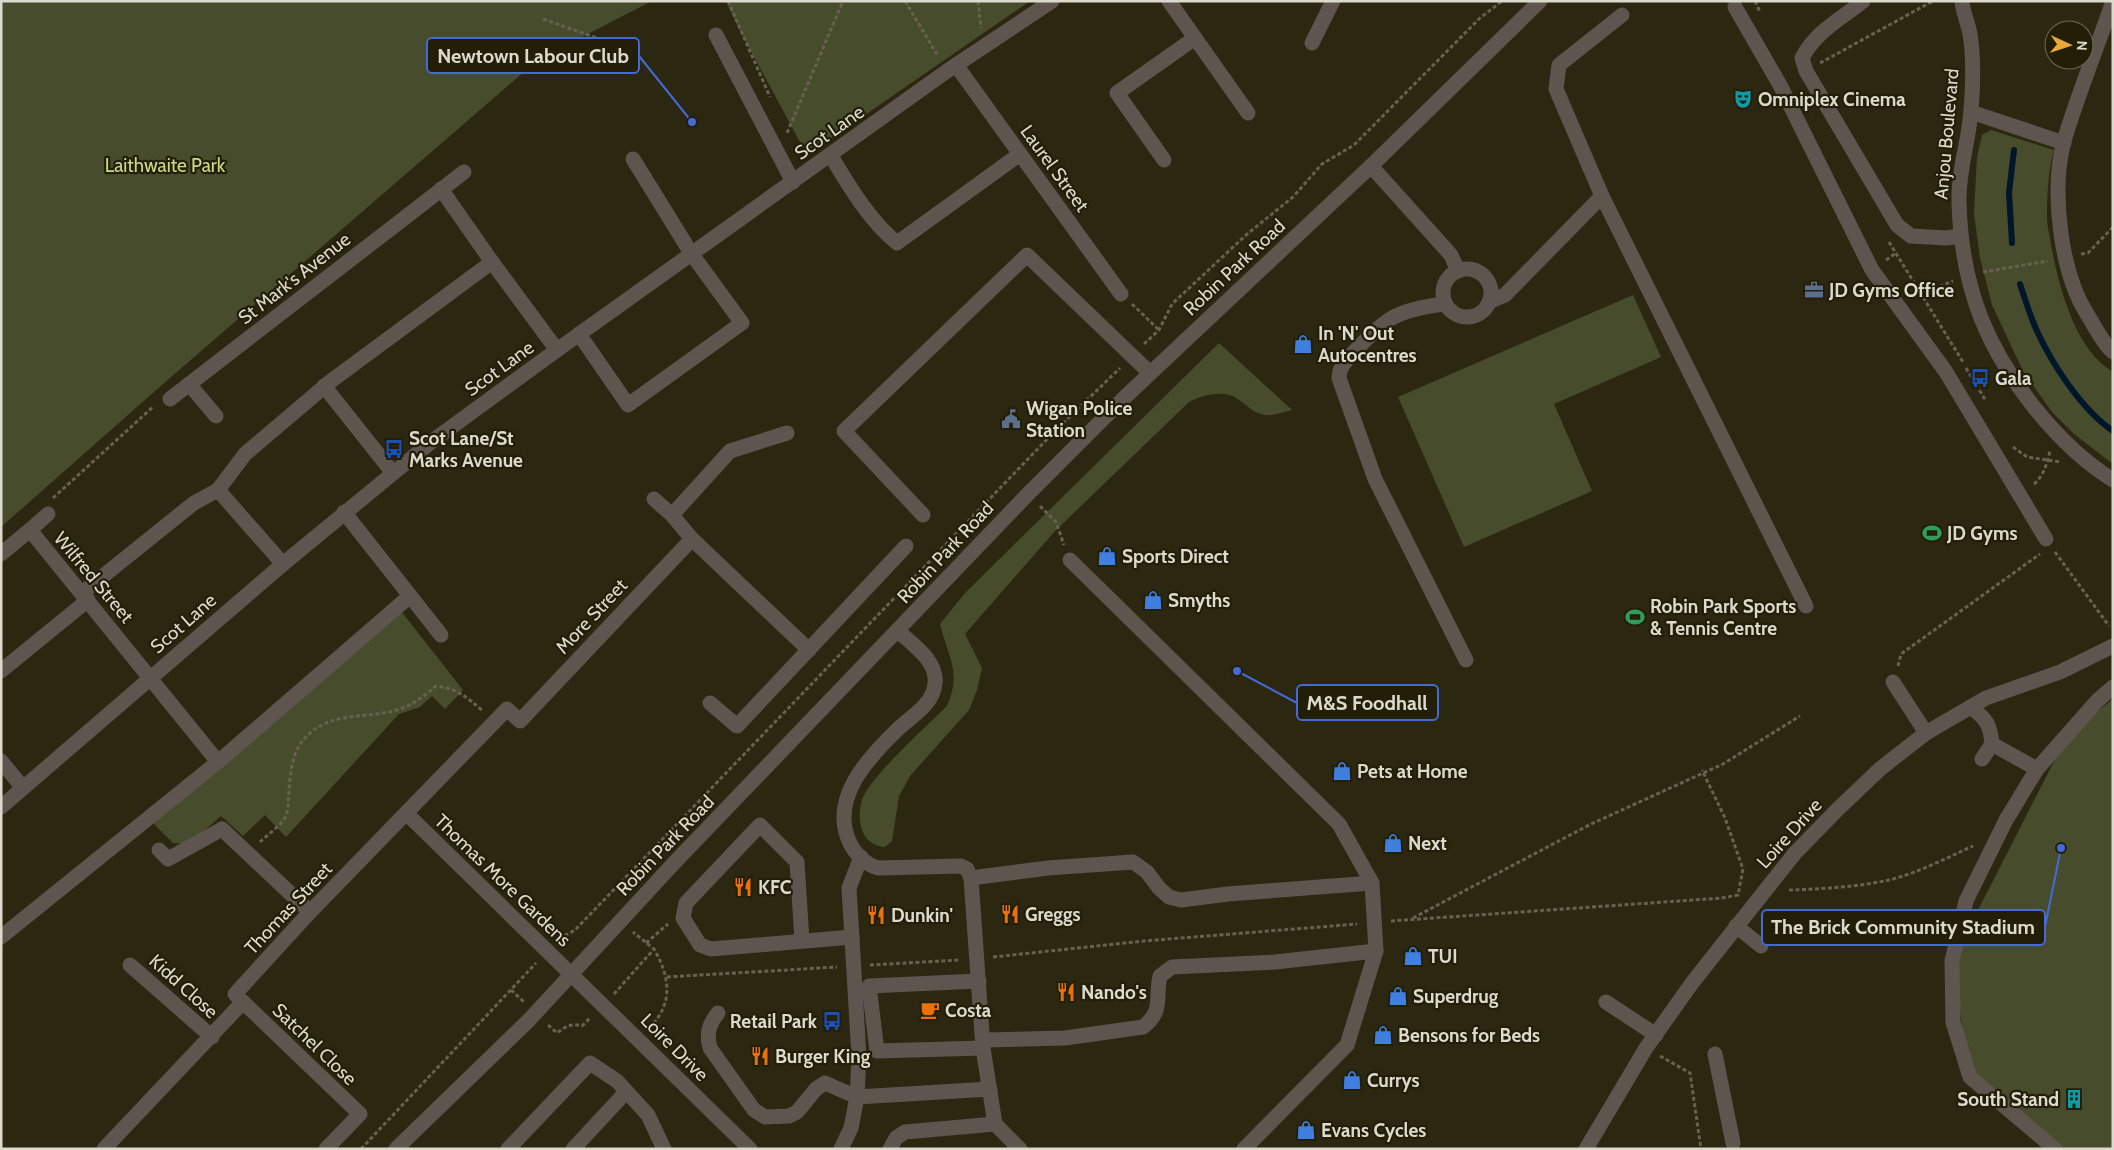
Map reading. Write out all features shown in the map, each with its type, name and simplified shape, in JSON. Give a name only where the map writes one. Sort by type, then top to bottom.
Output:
[{"type":"street","name":"Scot Lane","points":[[1,807],[282,564],[431,442],[952,68],[1052,1]]},
{"type":"street","points":[[1169,1],[1248,113]]},
{"type":"street","points":[[1312,43],[1333,1]]},
{"type":"street","name":"Robin Park Road","points":[[396,1149],[529,1020],[675,862],[1028,494],[1150,373],[1371,166],[1540,1]]},
{"type":"street","points":[[1863,1],[1820,32],[1809,44],[1802,58],[1806,71],[1897,225],[1911,236],[1926,238],[1961,236]]},
{"type":"street","points":[[2113,1],[2064,143],[2060,175],[2060,212],[2064,259],[2080,302],[2113,352]]},
{"type":"street","name":"Anjou Boulevard","points":[[1960,4],[1970,33],[1971,112],[1959,182],[1961,236],[1969,276],[1981,318],[2020,389],[2061,438],[2113,480]]},
{"type":"street","points":[[1735,8],[1780,85],[1872,270],[1946,372],[2048,543]]},
{"type":"street","points":[[1622,14],[1559,65],[1556,89],[1602,196],[1806,606]]},
{"type":"street","points":[[716,35],[793,182]]},
{"type":"street","points":[[1164,160],[1117,93],[1195,38]]},
{"type":"street","name":"Laurel Street","points":[[952,68],[1020,154],[1121,294]]},
{"type":"street","points":[[1971,112],[2064,143]]},
{"type":"street","points":[[831,156],[847,183],[883,232],[897,243],[1020,154]]},
{"type":"street","points":[[579,334],[628,405],[742,323],[692,253],[633,159]]},
{"type":"street","points":[[1371,166],[1452,255],[1458,271]]},
{"type":"street","name":"St Mark's Avenue","points":[[170,399],[464,172]]},
{"type":"street","points":[[441,189],[557,350]]},
{"type":"street","points":[[1489,302],[1490,286],[1474,270],[1458,271],[1446,281],[1443,288],[1445,304],[1456,315],[1464,317],[1479,314],[1489,302],[1505,296],[1602,196]]},
{"type":"street","points":[[923,515],[844,431],[1027,255],[1150,373]]},
{"type":"street","points":[[1,671],[194,502],[218,490],[246,454],[324,386],[492,262]]},
{"type":"street","points":[[1445,304],[1420,307],[1392,318],[1356,349],[1340,371],[1339,378],[1375,479],[1466,660]]},
{"type":"street","points":[[189,384],[216,416]]},
{"type":"street","points":[[324,386],[393,473]]},
{"type":"street","points":[[672,515],[730,452],[787,433]]},
{"type":"street","points":[[218,490],[282,564]]},
{"type":"street","points":[[654,500],[672,515],[692,539],[808,650]]},
{"type":"street","points":[[344,512],[441,635]]},
{"type":"street","points":[[30,530],[48,514]]},
{"type":"street","name":"Wilfred Street","points":[[1,554],[30,530],[218,762]]},
{"type":"street","name":"More Street","points":[[520,721],[692,539]]},
{"type":"street","points":[[710,702],[737,726],[906,546]]},
{"type":"street","points":[[1070,560],[1339,824],[1372,883],[1376,951],[1347,1045],[1244,1149]]},
{"type":"street","points":[[1,937],[218,762],[410,596]]},
{"type":"street","points":[[898,631],[930,662],[935,673],[935,686],[930,698],[921,710],[896,730],[863,767],[849,790],[843,810],[844,830],[851,845],[869,866],[878,868],[961,866],[967,868],[971,878],[983,1044],[995,1124],[1020,1149]]},
{"type":"street","name":"Loire Drive","points":[[1586,1149],[1646,1048],[1692,982],[1795,853],[1838,809],[1880,769],[1926,734],[1986,698],[2060,672],[2113,646]]},
{"type":"street","points":[[1893,682],[1926,734]]},
{"type":"street","points":[[2055,1149],[1970,1077],[1953,1022],[1952,961],[1966,901],[1998,835],[2037,769],[2097,701],[2113,687]]},
{"type":"street","points":[[1971,707],[1984,718],[1990,728],[1992,744],[1982,759]]},
{"type":"street","name":"Thomas Street","points":[[243,1002],[235,994],[310,912],[507,709],[520,721]]},
{"type":"street","points":[[1992,744],[2037,769]]},
{"type":"street","points":[[1,762],[23,788]]},
{"type":"street","name":"Thomas More Gardens","points":[[407,814],[572,974]]},
{"type":"street","points":[[802,941],[797,862],[760,825],[686,902],[683,918],[700,945],[711,949],[852,937]]},
{"type":"street","points":[[158,850],[168,859],[222,830],[310,912]]},
{"type":"street","points":[[841,1149],[852,1128],[857,1097],[859,1058],[849,888],[860,857]]},
{"type":"street","points":[[971,878],[1048,868],[1133,862],[1148,872],[1159,888],[1169,897],[1181,900],[1228,894],[1372,883]]},
{"type":"street","points":[[1736,926],[1761,946]]},
{"type":"street","points":[[979,981],[869,986],[877,1051],[1065,1038],[1143,1027],[1152,1020],[1158,1010],[1160,976],[1172,967],[1275,962],[1376,951]]},
{"type":"street","name":"Kidd Close","points":[[130,965],[212,1038]]},
{"type":"street","name":"Loire Drive","points":[[572,974],[750,1149]]},
{"type":"street","points":[[104,1149],[212,1038],[243,1002]]},
{"type":"street","name":"Satchel Close","points":[[243,1002],[360,1114],[326,1149]]},
{"type":"street","points":[[1606,1002],[1656,1035]]},
{"type":"street","points":[[718,1013],[711,1022],[708,1031],[707,1038],[710,1048],[754,1110],[765,1117],[789,1116],[797,1112],[816,1089],[824,1083],[857,1097],[990,1089]]},
{"type":"street","points":[[1715,1054],[1733,1143]]},
{"type":"street","points":[[508,1149],[590,1063],[618,1081],[648,1115],[664,1149]]},
{"type":"street","points":[[573,1149],[626,1092]]},
{"type":"street","points":[[890,1149],[896,1138],[904,1132],[995,1124]]},
{"type":"path","points":[[728,1],[771,99]]},
{"type":"path","points":[[783,125],[787,134],[843,1]]},
{"type":"path","points":[[905,1],[952,68]]},
{"type":"path","points":[[978,1],[983,47]]},
{"type":"path","points":[[562,936],[575,930],[1046,440],[1159,330],[1172,304],[1246,235],[1292,197],[1322,164],[1354,145],[1480,18],[1502,1]]},
{"type":"path","points":[[1755,1],[1764,18]]},
{"type":"path","points":[[1806,71],[1933,1]]},
{"type":"path","points":[[543,20],[625,48]]},
{"type":"path","points":[[1923,297],[1943,285],[1995,269],[2064,259],[2088,253],[2113,228]]},
{"type":"path","points":[[1886,237],[1989,406]]},
{"type":"path","points":[[1121,294],[1159,330]]},
{"type":"path","points":[[48,514],[50,501],[159,402],[170,399]]},
{"type":"path","points":[[2019,494],[2039,480],[2048,460],[2050,448],[2061,438]]},
{"type":"path","points":[[2008,440],[2020,454],[2063,464]]},
{"type":"path","points":[[1028,494],[1056,522],[1070,560]]},
{"type":"path","points":[[1893,682],[1901,654],[2048,543],[2109,626]]},
{"type":"path","points":[[248,853],[285,818],[290,778],[296,752],[303,739],[322,724],[335,719],[366,716],[396,710],[414,703],[436,686],[460,692],[496,722]]},
{"type":"path","points":[[1410,920],[1591,824],[1723,764],[1800,716]]},
{"type":"path","points":[[667,977],[977,959],[1144,941],[1722,898],[1738,895],[1743,869],[1725,818],[1702,772]]},
{"type":"path","points":[[1764,892],[1829,888],[1890,880],[1932,865],[1998,835]]},
{"type":"path","points":[[646,943],[663,927],[683,918]]},
{"type":"path","points":[[638,936],[654,949],[667,977],[665,1002],[654,1022]]},
{"type":"path","points":[[625,983],[654,949]]},
{"type":"path","points":[[361,1149],[529,971]]},
{"type":"path","points":[[557,1032],[565,1026],[574,1024],[582,1026]]},
{"type":"path","points":[[1646,1048],[1690,1073],[1701,1149]]},
{"type":"green space","name":"Laithwaite Park","points":[[1,1],[652,1],[539,59],[163,384],[1,527]]},
{"type":"green space","points":[[726,1],[1030,1],[807,155],[739,29]]},
{"type":"green space","points":[[1991,130],[2054,150],[2049,175],[2047,201],[2047,221],[2051,245],[2064,297],[2078,333],[2099,362],[2113,372],[2113,464],[2074,434],[2052,412],[2023,371],[1992,305],[1980,258],[1974,213],[1977,157],[1982,135]]},
{"type":"green space","points":[[1633,295],[1661,357],[1554,404],[1592,491],[1464,547],[1398,397]]},
{"type":"green space","points":[[1219,343],[1292,410],[1265,415],[1254,411],[1238,399],[1227,394],[1207,395],[1189,402],[1055,531],[965,634],[982,668],[977,690],[969,710],[910,776],[899,796],[892,841],[885,847],[871,842],[864,834],[861,826],[860,811],[862,800],[875,779],[947,706],[951,694],[953,683],[952,665],[940,624],[965,593]]},
{"type":"green space","points":[[401,611],[463,690],[445,709],[432,696],[420,707],[399,714],[286,837],[265,815],[243,836],[221,816],[189,844],[173,843],[152,822]]},
{"type":"green space","points":[[2113,699],[2113,1149],[2065,1149],[1970,1077],[1952,961],[2068,734]]},
{"type":"waterway","points":[[2012,243],[2009,193],[2014,150]]},
{"type":"waterway","points":[[2020,284],[2037,331],[2059,372],[2079,399],[2101,422],[2113,431]]},
{"type":"place","name":"Omniplex Cinema","points":[[1743,99]]},
{"type":"place","name":"Newtown Labour Club","points":[[692,122]]},
{"type":"place","name":"JD Gyms Office","points":[[1814,290]]},
{"type":"place","name":"In 'N' Out Autocentres","points":[[1303,344]]},
{"type":"place","name":"Gala","points":[[1980,378]]},
{"type":"place","name":"Wigan Police Station","points":[[1011,419]]},
{"type":"place","name":"Scot Lane/St Marks Avenue","points":[[394,449]]},
{"type":"place","name":"JD Gyms","points":[[1932,533]]},
{"type":"place","name":"Sports Direct","points":[[1107,556]]},
{"type":"place","name":"Smyths","points":[[1153,600]]},
{"type":"place","name":"Robin Park Sports & Tennis Centre","points":[[1635,617]]},
{"type":"place","name":"M&S Foodhall","points":[[1237,671]]},
{"type":"place","name":"Pets at Home","points":[[1342,771]]},
{"type":"place","name":"Next","points":[[1393,843]]},
{"type":"place","name":"The Brick Community Stadium","points":[[2061,848]]},
{"type":"place","name":"KFC","points":[[743,887]]},
{"type":"place","name":"Greggs","points":[[1010,914]]},
{"type":"place","name":"Dunkin'","points":[[876,915]]},
{"type":"place","name":"TUI","points":[[1413,956]]},
{"type":"place","name":"Nando's","points":[[1066,992]]},
{"type":"place","name":"Superdrug","points":[[1398,996]]},
{"type":"place","name":"Costa","points":[[930,1010]]},
{"type":"place","name":"Retail Park","points":[[832,1021]]},
{"type":"place","name":"Bensons for Beds","points":[[1383,1035]]},
{"type":"place","name":"Burger King","points":[[760,1056]]},
{"type":"place","name":"Currys","points":[[1352,1080]]},
{"type":"place","name":"South Stand","points":[[2074,1099]]},
{"type":"place","name":"Evans Cycles","points":[[1306,1130]]}]
